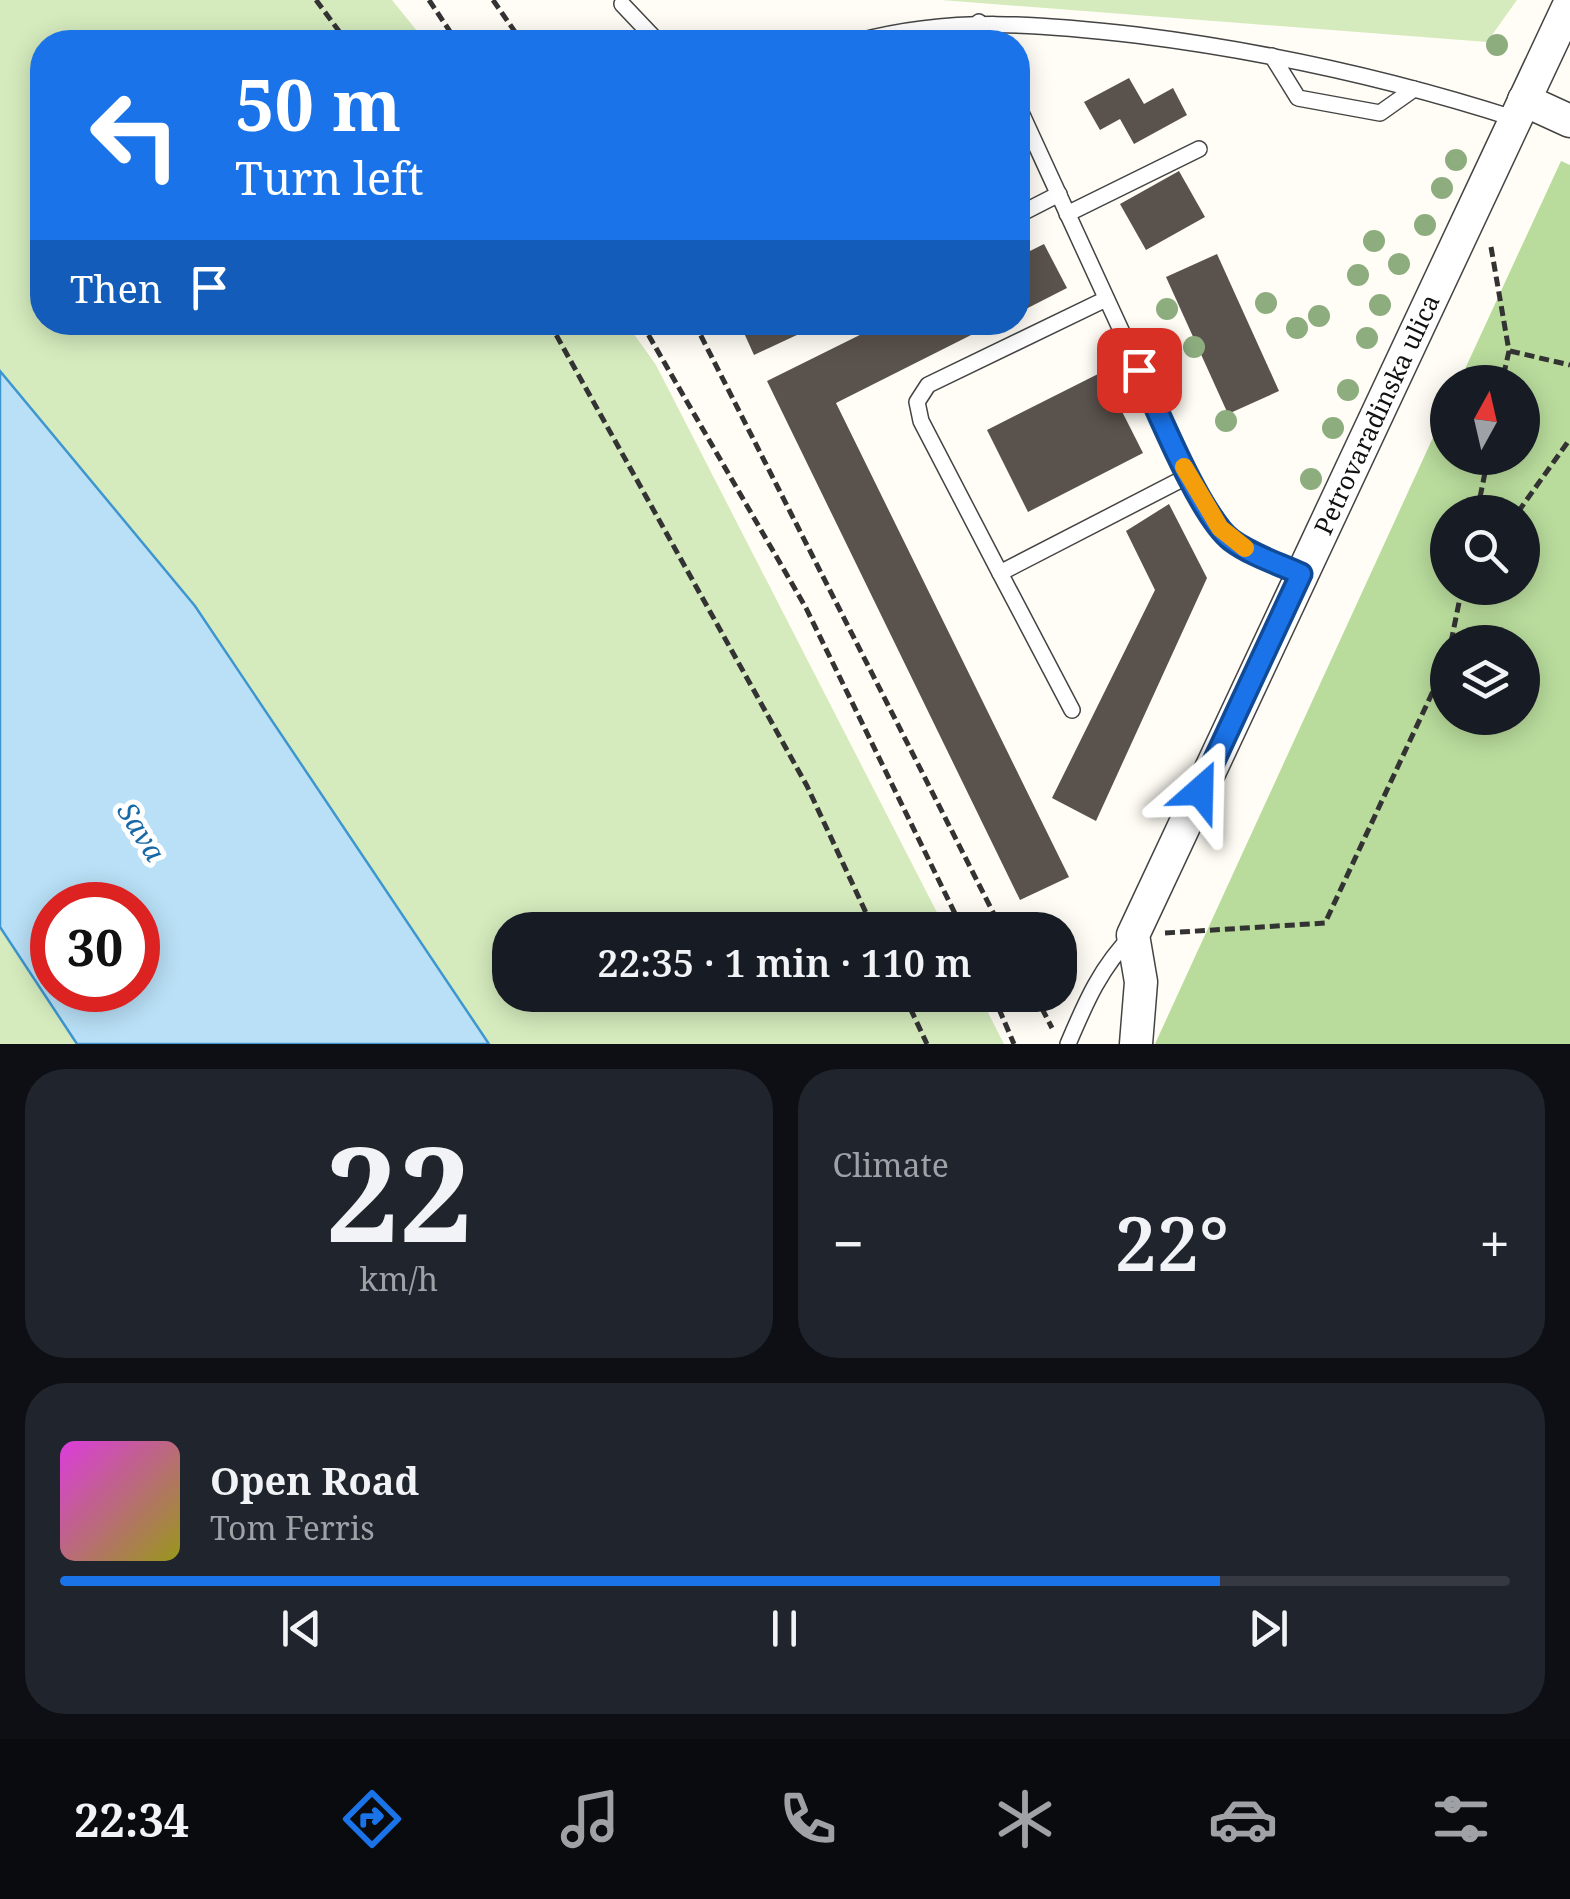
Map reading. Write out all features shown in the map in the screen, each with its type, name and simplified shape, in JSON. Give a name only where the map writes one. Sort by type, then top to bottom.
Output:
[{"type":"street","name":"Petrovaradinska ulica","points":[[1133,935],[1570,3]]},
{"type":"street","points":[[1520,110],[1570,121]]},
{"type":"street","points":[[1133,935],[1141,982],[1136,1044]]},
{"type":"lane","points":[[622,4],[647,30]]},
{"type":"lane","points":[[980,22],[983,30]]},
{"type":"lane","points":[[912,30],[936,25],[1027,22],[1232,47],[1520,110]]},
{"type":"lane","points":[[1272,56],[1292,92],[1308,103],[1380,113],[1414,89]]},
{"type":"lane","points":[[1030,137],[1188,476],[1231,540],[1301,574]]},
{"type":"lane","points":[[1068,214],[1199,148]]},
{"type":"lane","points":[[1030,209],[1058,194]]},
{"type":"lane","points":[[1072,710],[921,421],[916,402],[928,384],[1106,299]]},
{"type":"lane","points":[[1000,573],[1188,476]]},
{"type":"lane","points":[[1064,1044],[1113,954],[1133,935]]},
{"type":"path","points":[[316,0],[338,30]]},
{"type":"path","points":[[429,0],[449,30]]},
{"type":"path","points":[[493,0],[514,30]]},
{"type":"path","points":[[1490,244],[1509,351],[1506,365]]},
{"type":"path","points":[[556,335],[807,786],[866,912]]},
{"type":"path","points":[[648,335],[806,608],[954,912]]},
{"type":"path","points":[[701,335],[993,912]]},
{"type":"path","points":[[1509,351],[1570,365]]},
{"type":"path","points":[[1530,495],[1570,439]]},
{"type":"path","points":[[1133,935],[1325,923],[1430,697]]},
{"type":"path","points":[[912,1012],[927,1044]]},
{"type":"path","points":[[1000,1012],[1014,1044]]},
{"type":"path","points":[[1045,1012],[1064,1044]]},
{"type":"green space","points":[[0,0],[392,0],[416,30],[30,30],[30,335],[635,335],[656,365],[937,912],[492,912],[492,1012],[988,1012],[1004,1044],[489,1044],[195,606],[0,371]]},
{"type":"green space","points":[[941,0],[1517,0],[1487,42]]},
{"type":"green space","points":[[1561,161],[1570,165],[1570,1044],[1155,1044],[1430,444],[1430,475],[1540,475],[1540,365],[1467,365]]},
{"type":"green space","points":[[0,927],[30,973],[30,1012],[56,1012],[77,1044],[0,1044]]},
{"type":"water","name":"Sava","points":[[0,371],[195,606],[489,1044],[77,1044],[56,1012],[160,1012],[160,882],[30,882],[30,973],[0,927]]},
{"type":"building","points":[[1129,78],[1144,104],[1173,88],[1187,115],[1134,144],[1120,119],[1100,130],[1084,102]]},
{"type":"building","points":[[1179,171],[1205,217],[1146,250],[1120,204]]},
{"type":"building","points":[[1044,244],[1067,288],[1030,307],[1030,251]]},
{"type":"building","points":[[1217,254],[1279,391],[1228,414],[1166,277]]},
{"type":"building","points":[[745,335],[797,335],[754,355]]},
{"type":"building","points":[[860,335],[971,335],[836,403],[1069,877],[1020,900],[767,381]]},
{"type":"building","points":[[1102,372],[1143,453],[1028,512],[987,430]]},
{"type":"building","points":[[1169,504],[1207,578],[1096,821],[1052,798],[1155,590],[1126,531]]},
{"type":"slow traffic","points":[[1184,467],[1220,528],[1245,548]]},
{"type":"route","points":[[1139,370],[1188,476],[1220,528],[1231,540],[1301,574],[1200,791]]}]
